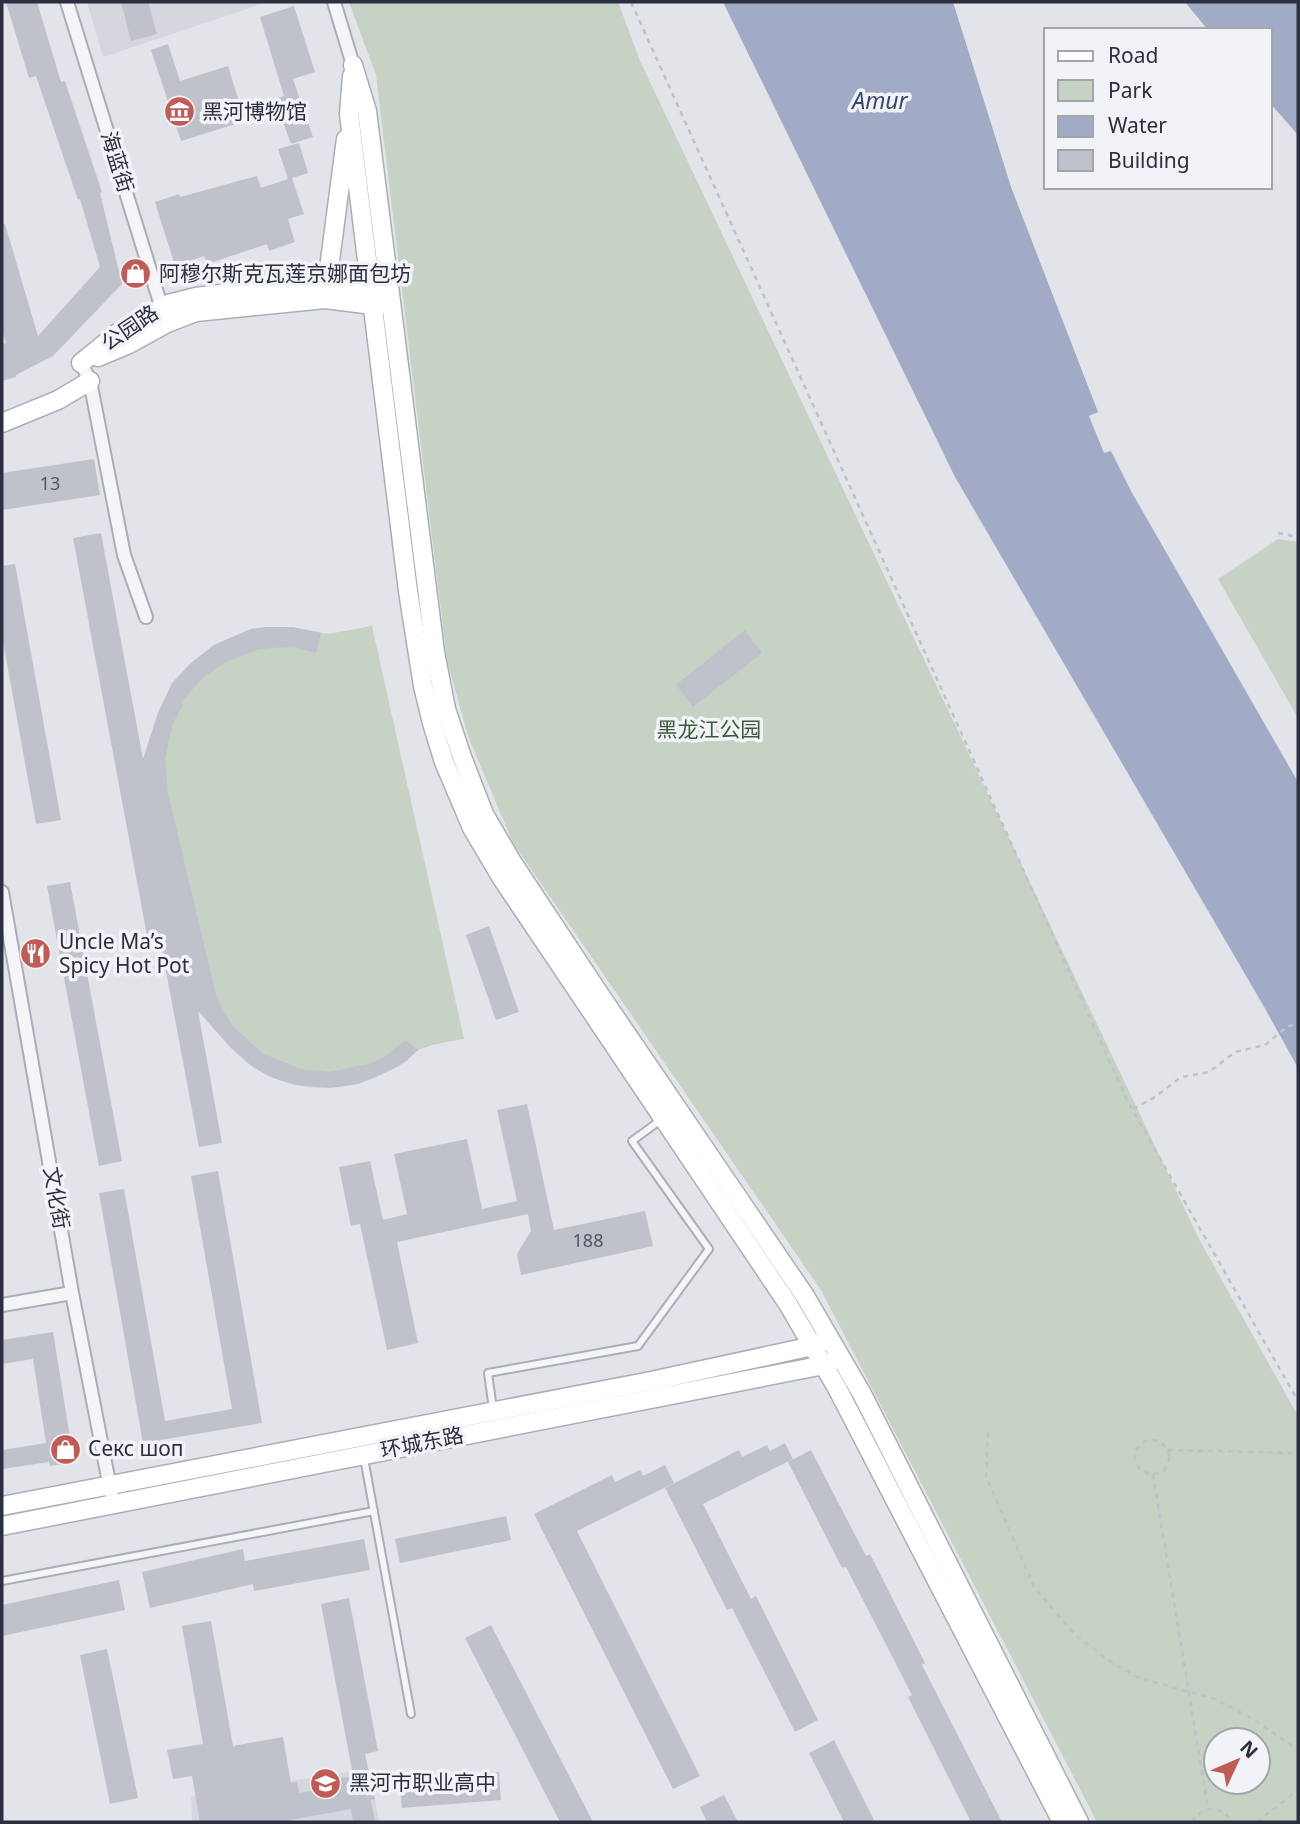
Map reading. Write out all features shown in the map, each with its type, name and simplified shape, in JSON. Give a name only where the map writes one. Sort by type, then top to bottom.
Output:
[{"type":"street","name":"海蓝街","points":[[67,2],[164,315]]},
{"type":"street","points":[[334,2],[367,111],[381,297],[414,626],[423,686],[444,762],[472,828],[501,877],[788,1304],[821,1342],[833,1362],[1062,1822]]},
{"type":"street","points":[[325,299],[353,65]]},
{"type":"street","points":[[349,114],[381,297],[435,652],[446,709],[462,757],[484,814],[512,862],[805,1296],[821,1342]]},
{"type":"street","name":"公园路","points":[[146,617],[124,555],[90,381],[81,363],[127,345],[164,315],[196,296],[327,281],[381,297]]},
{"type":"street","name":"公园路","points":[[164,315],[325,299],[381,297]]},
{"type":"street","points":[[2,423],[58,400],[90,381]]},
{"type":"street","name":"文化街","points":[[2,892],[72,1293],[112,1494]]},
{"type":"street","points":[[2,1305],[72,1293]]},
{"type":"street","name":"环城东路","points":[[2,1526],[112,1494],[651,1381],[821,1342]]},
{"type":"street","points":[[833,1362],[868,1406],[1079,1822]]},
{"type":"street","name":"环城东路","points":[[2,1506],[112,1494],[363,1454],[833,1362]]},
{"type":"lane","points":[[494,1412],[488,1373],[638,1346],[709,1249],[632,1141],[663,1118]]},
{"type":"lane","points":[[363,1454],[411,1714]]},
{"type":"lane","points":[[2,1581],[374,1510]]},
{"type":"path","points":[[631,2],[1133,1110],[1298,1401]]},
{"type":"path","points":[[1278,533],[1298,537]]},
{"type":"path","points":[[1133,1110],[1181,1077],[1209,1072],[1235,1052],[1265,1045],[1288,1026],[1298,1025]]},
{"type":"path","points":[[988,1432],[986,1476],[1034,1587],[1076,1636],[1139,1678],[1215,1699],[1255,1720],[1298,1750]]},
{"type":"path","points":[[1155,1440],[1168,1450],[1169,1461],[1163,1471],[1153,1475],[1138,1467],[1136,1451],[1144,1443],[1155,1440]]},
{"type":"path","points":[[1168,1450],[1298,1453]]},
{"type":"path","points":[[1153,1475],[1208,1809]]},
{"type":"path","points":[[1257,1822],[1298,1790]]},
{"type":"path","points":[[1192,1822],[1201,1811],[1208,1809],[1222,1811],[1232,1822]]},
{"type":"shaded area","points":[[87,2],[267,2],[103,57]]},
{"type":"shaded area","name":"黑河市职业高中","points":[[370,1769],[379,1822],[192,1822],[191,1796]]},
{"type":"green space","name":"黑龙江公园","points":[[349,2],[618,2],[640,61],[1200,1241],[1298,1416],[1298,1822],[1097,1822],[821,1290],[513,843],[468,736],[447,660],[376,75]]},
{"type":"green space","points":[[1278,539],[1298,542],[1298,718],[1218,579]]},
{"type":"green space","points":[[372,626],[464,1039],[421,1049],[395,1068],[361,1082],[330,1088],[298,1085],[267,1075],[253,1067],[218,1033],[151,735],[158,713],[174,681],[214,645],[251,629],[267,627],[292,627],[328,634]]},
{"type":"water","name":"Amur","points":[[723,2],[953,2],[1011,187],[1098,412],[1089,416],[1104,453],[1111,451],[1131,491],[1298,782],[1298,1068],[955,477]]},
{"type":"water","points":[[1185,2],[1298,2],[1298,135],[1272,105],[1272,28],[1206,28]]},
{"type":"building","points":[[6,2],[37,2],[61,82],[65,81],[102,192],[100,193],[122,284],[53,356],[16,377],[2,381],[2,344],[6,343],[2,330],[2,224],[5,224],[38,336],[100,267],[80,199],[78,200],[36,76],[29,78]]},
{"type":"building","points":[[121,2],[148,2],[157,34],[131,41]]},
{"type":"building","points":[[294,6],[315,72],[293,79],[313,137],[291,144],[275,99],[284,96],[260,17]]},
{"type":"building","points":[[168,44],[180,81],[228,66],[245,121],[181,141],[151,50]]},
{"type":"building","points":[[299,143],[308,173],[292,178],[304,214],[288,219],[295,242],[269,251],[267,244],[207,264],[204,256],[175,266],[155,202],[257,176],[261,188],[288,179],[278,149]]},
{"type":"building","points":[[94,459],[100,495],[2,510],[2,473]]},
{"type":"building","points":[[101,533],[143,759],[158,713],[172,683],[214,645],[251,629],[267,627],[292,627],[321,633],[316,653],[293,647],[270,648],[257,650],[224,663],[204,677],[180,703],[183,705],[173,723],[165,759],[168,793],[216,995],[223,1010],[233,1026],[262,1053],[301,1069],[329,1072],[372,1063],[386,1056],[405,1040],[418,1050],[395,1068],[358,1084],[330,1088],[296,1085],[270,1077],[251,1065],[231,1048],[198,1011],[222,1143],[199,1147],[160,939],[148,941],[73,538]]},
{"type":"building","points":[[15,564],[61,820],[36,824],[2,636],[2,566]]},
{"type":"building","points":[[745,630],[762,653],[693,707],[676,685]]},
{"type":"building","points":[[70,882],[122,1161],[99,1166],[47,886]]},
{"type":"building","points":[[489,926],[519,1012],[496,1020],[466,935]]},
{"type":"building","points":[[527,1104],[554,1230],[645,1211],[653,1246],[521,1275],[517,1254],[531,1231],[528,1214],[397,1242],[418,1343],[387,1350],[360,1224],[351,1226],[339,1167],[370,1161],[383,1220],[407,1214],[394,1154],[467,1139],[482,1209],[517,1201],[497,1110]]},
{"type":"building","points":[[218,1171],[262,1423],[143,1443],[99,1193],[124,1189],[165,1421],[232,1409],[191,1176]]},
{"type":"building","points":[[53,1332],[74,1462],[50,1466],[49,1462],[2,1469],[2,1450],[46,1443],[33,1359],[2,1364],[2,1340]]},
{"type":"building","points":[[785,1443],[793,1459],[703,1504],[751,1599],[756,1596],[818,1720],[795,1732],[732,1608],[727,1610],[665,1488],[739,1450],[742,1457],[767,1445],[770,1451]]},
{"type":"building","points":[[811,1450],[866,1556],[870,1554],[925,1663],[922,1665],[1002,1822],[971,1822],[908,1697],[912,1695],[846,1567],[842,1568],[788,1462]]},
{"type":"building","points":[[665,1465],[674,1483],[577,1531],[700,1776],[673,1789],[534,1514],[612,1475],[615,1482],[640,1470],[643,1476]]},
{"type":"building","points":[[506,1516],[511,1540],[400,1563],[395,1539]]},
{"type":"building","points":[[364,1539],[370,1570],[254,1591],[253,1584],[150,1608],[142,1572],[243,1549],[245,1561]]},
{"type":"building","points":[[119,1580],[125,1610],[2,1636],[2,1605]]},
{"type":"building","points":[[349,1598],[378,1751],[365,1754],[375,1799],[371,1800],[375,1822],[353,1822],[351,1809],[279,1822],[200,1822],[192,1776],[173,1779],[167,1750],[203,1744],[182,1626],[211,1621],[233,1746],[283,1737],[291,1783],[297,1782],[299,1793],[339,1786],[337,1779],[353,1776],[321,1604]]},
{"type":"building","points":[[491,1625],[593,1822],[560,1822],[465,1638]]},
{"type":"building","points":[[107,1649],[138,1798],[110,1804],[80,1655]]},
{"type":"building","points":[[834,1740],[875,1822],[844,1822],[809,1753]]},
{"type":"building","points":[[499,1772],[501,1800],[402,1808],[399,1780]]},
{"type":"building","points":[[724,1795],[738,1822],[707,1822],[700,1807]]},
{"type":"place","name":"黑河博物馆","points":[[179,112]]},
{"type":"place","name":"阿穆尔斯克瓦莲京娜面包坊","points":[[136,274]]},
{"type":"place","name":"Uncle Ma’s Spicy Hot Pot","points":[[36,954]]},
{"type":"place","name":"Секс шоп","points":[[65,1449]]},
{"type":"place","name":"黑河市职业高中","points":[[326,1783]]}]
